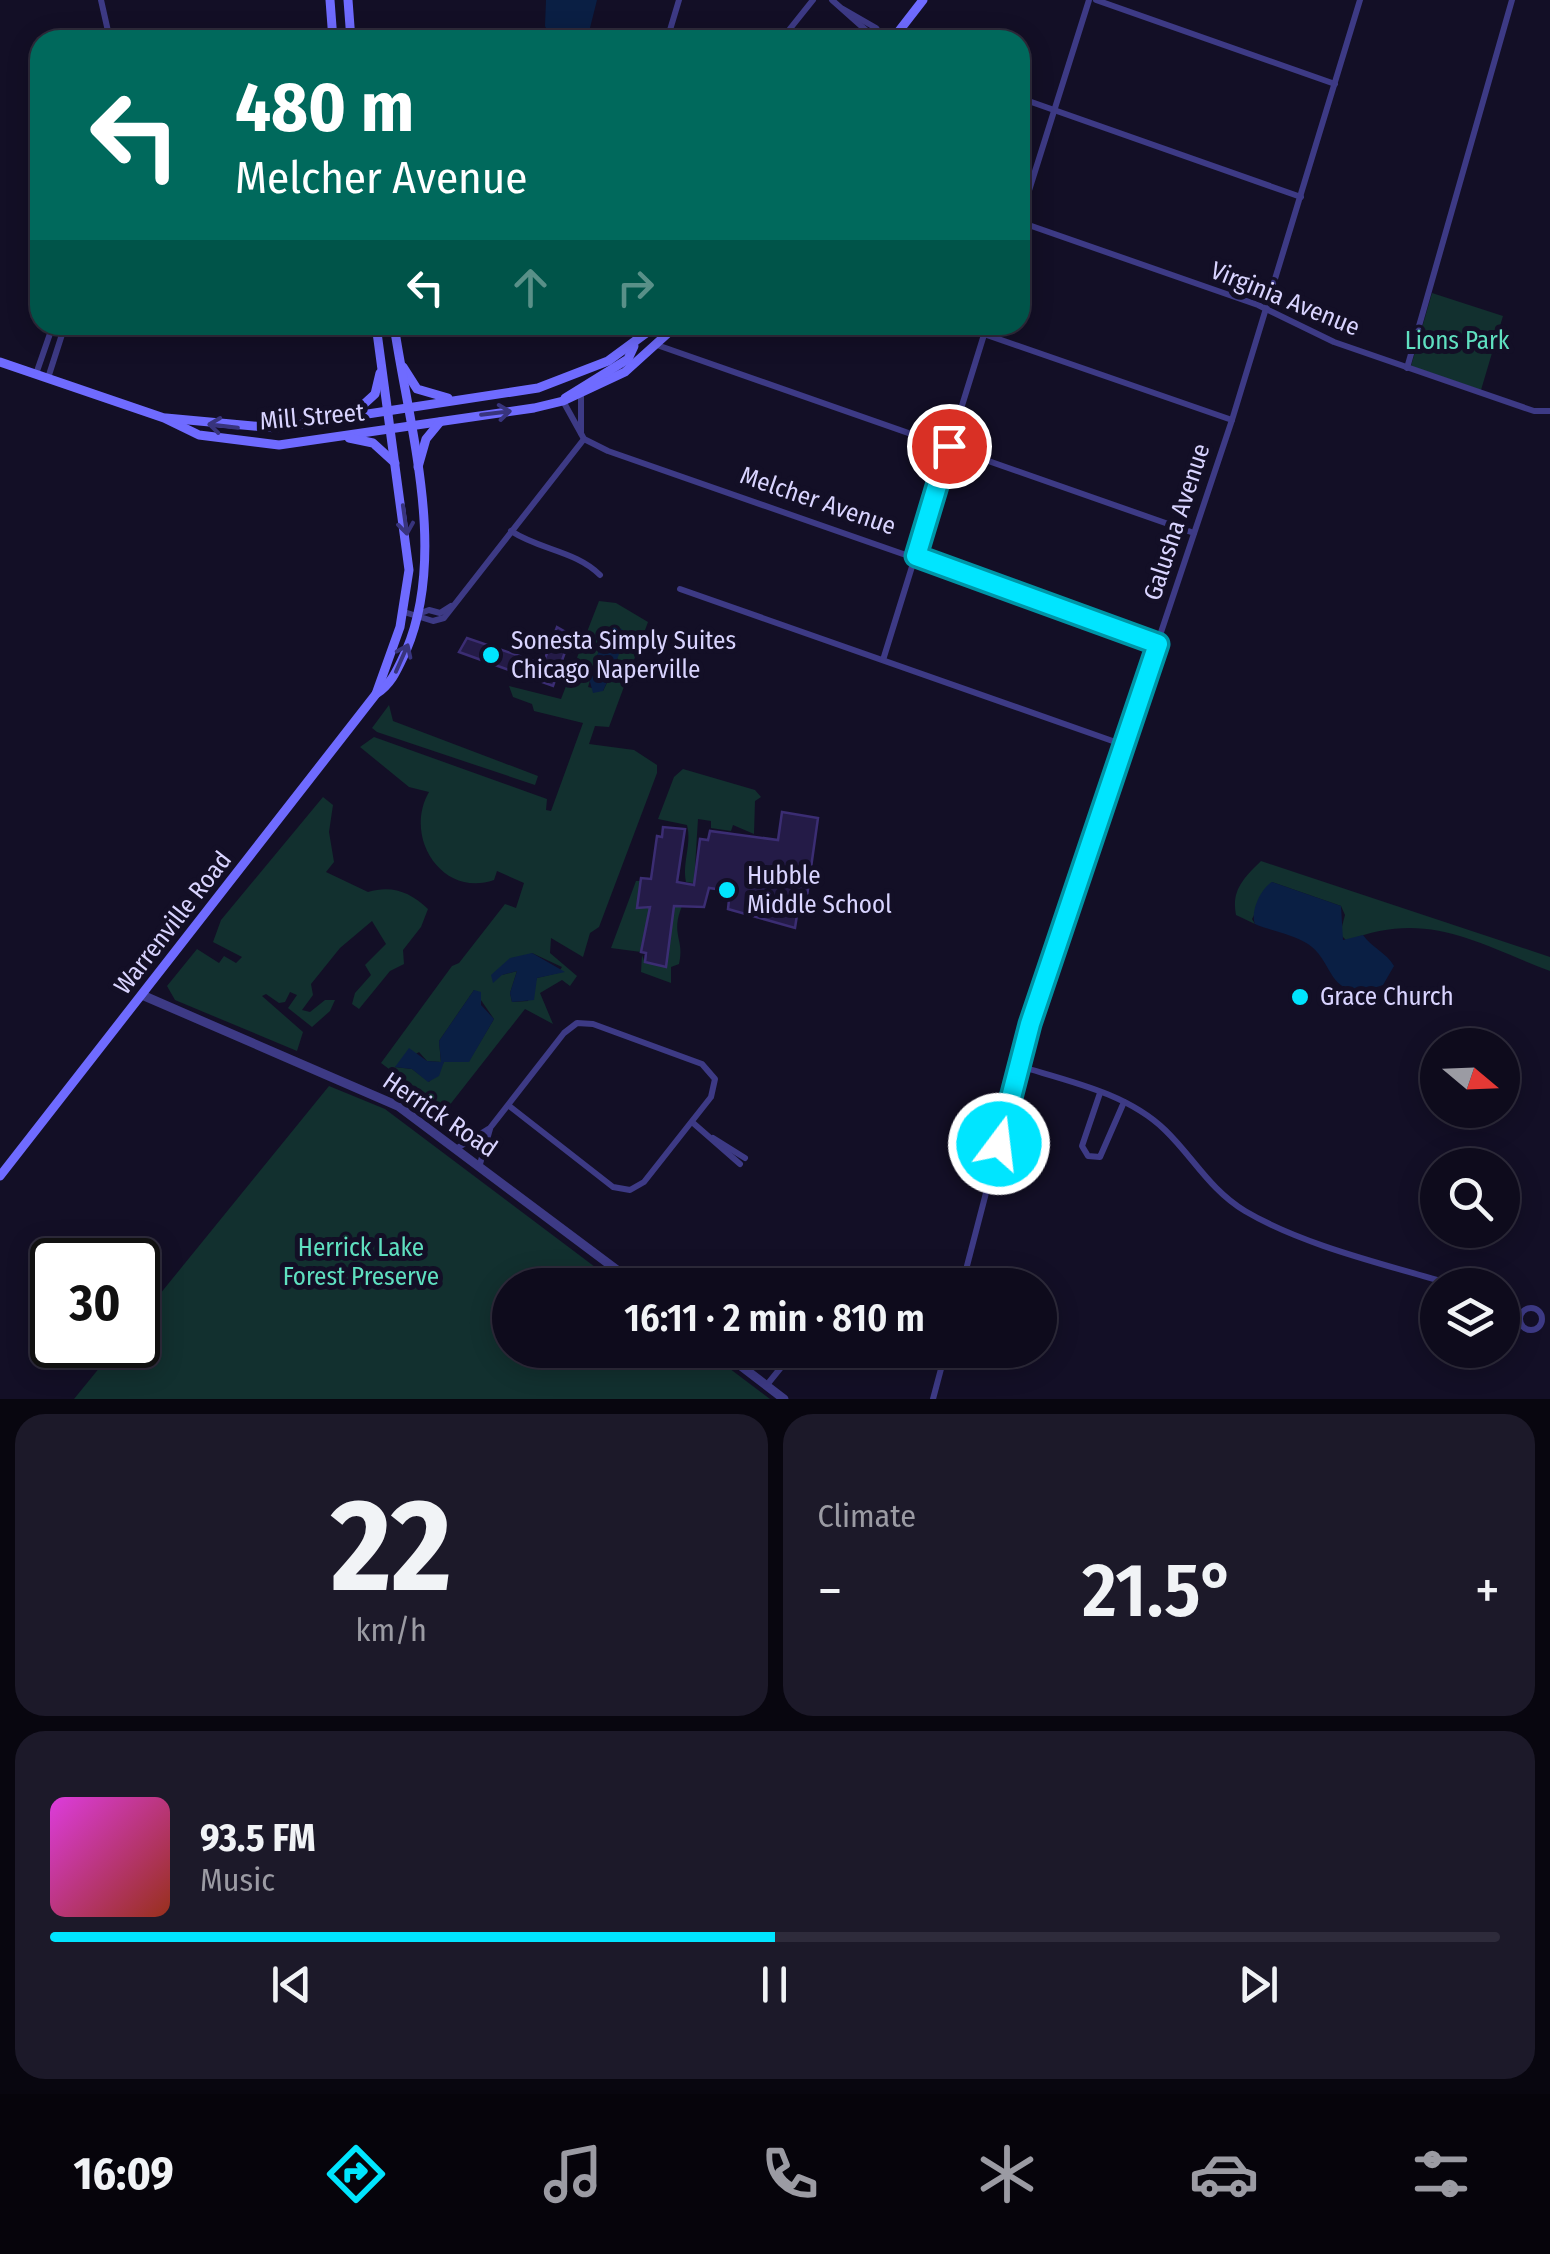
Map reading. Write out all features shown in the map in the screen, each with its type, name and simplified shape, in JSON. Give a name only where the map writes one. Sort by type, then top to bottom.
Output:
[{"type":"main road","points":[[330,0],[332,30]]},
{"type":"main road","points":[[348,0],[350,30]]},
{"type":"main road","points":[[895,30],[924,0]]},
{"type":"main road","name":"Warrenville Road","points":[[0,1176],[376,694],[404,612],[409,553],[377,335]]},
{"type":"main road","name":"Warrenville Road","points":[[376,694],[387,687],[396,672],[418,614],[425,539],[395,335]]},
{"type":"main road","points":[[406,409],[553,385],[589,371],[646,335]]},
{"type":"main road","points":[[409,426],[563,401],[625,372],[667,335]]},
{"type":"main road","points":[[563,401],[572,390],[628,358],[636,344]]},
{"type":"main road","points":[[399,361],[424,394],[461,400]]},
{"type":"main road","name":"Mill Street","points":[[0,362],[164,418],[185,431],[254,444],[342,437],[409,426]]},
{"type":"main road","points":[[350,417],[374,394],[382,366]]},
{"type":"main road","name":"Mill Street","points":[[164,418],[260,428],[406,409]]},
{"type":"main road","points":[[416,474],[423,446],[440,422]]},
{"type":"main road","points":[[342,437],[373,443],[397,466]]},
{"type":"street","points":[[101,0],[108,30]]},
{"type":"street","points":[[669,30],[679,0]]},
{"type":"street","points":[[789,30],[813,0]]},
{"type":"street","points":[[832,0],[878,30]]},
{"type":"street","points":[[1030,188],[1092,0],[1335,84]]},
{"type":"street","name":"Galusha Avenue","points":[[966,1268],[1019,1066],[1232,420],[1360,0]]},
{"type":"street","points":[[1408,368],[1512,0]]},
{"type":"street","points":[[1030,102],[1301,197]]},
{"type":"street","name":"Virginia Avenue","points":[[1030,225],[1267,310],[1334,342],[1534,411],[1550,411]]},
{"type":"street","points":[[36,374],[50,335]]},
{"type":"street","points":[[48,378],[62,335]]},
{"type":"street","points":[[678,335],[686,352]]},
{"type":"street","points":[[882,660],[984,335]]},
{"type":"street","points":[[987,335],[1232,420]]},
{"type":"street","points":[[657,345],[1194,533]]},
{"type":"street","points":[[404,612],[440,620],[582,436],[581,394]]},
{"type":"street","points":[[563,401],[582,436]]},
{"type":"street","name":"Melcher Avenue","points":[[582,436],[1158,644]]},
{"type":"street","points":[[512,531],[527,541],[587,562],[600,576]]},
{"type":"street","points":[[680,590],[1124,745]]},
{"type":"street","name":"Herrick Road","points":[[142,995],[368,1090],[458,1147],[615,1268]]},
{"type":"street","points":[[458,1147],[490,1128],[567,1029],[588,1023],[707,1067],[714,1079],[714,1091],[644,1182],[625,1190],[613,1186],[508,1105]]},
{"type":"street","points":[[1019,1066],[1124,1102],[1160,1125],[1215,1189],[1245,1211],[1420,1276]]},
{"type":"street","points":[[1100,1092],[1082,1146],[1088,1156],[1100,1157],[1124,1102]]},
{"type":"street","points":[[692,1122],[743,1161]]},
{"type":"street","points":[[480,1164],[490,1128]]},
{"type":"street","points":[[743,1368],[784,1399]]},
{"type":"street","points":[[766,1386],[780,1368]]},
{"type":"street","points":[[933,1399],[941,1368]]},
{"type":"green space","name":"Lions Park","points":[[1432,293],[1503,316],[1481,390],[1411,366]]},
{"type":"green space","points":[[599,601],[616,603],[648,622],[609,727],[595,726],[589,744],[634,750],[657,765],[599,927],[590,933],[583,957],[551,938],[550,953],[577,976],[570,986],[562,980],[540,993],[553,1024],[525,1009],[445,1111],[381,1063],[452,966],[459,963],[505,904],[516,908],[524,883],[497,871],[494,880],[475,883],[444,872],[424,844],[422,809],[429,792],[409,787],[360,747],[374,737],[547,799],[546,810],[551,811],[583,723],[534,711],[532,704],[513,697],[509,686],[561,699]],"holes":[[[605,630],[618,660],[603,691],[588,687]],[[532,953],[562,967],[558,973],[537,978],[528,1001],[512,1002],[510,993],[517,971],[502,975]],[[474,990],[494,1019],[469,1061],[444,1062],[429,1082],[412,1069],[395,1067],[419,1052],[427,1061],[441,1062],[439,1041]]]},
{"type":"green space","points":[[389,705],[393,721],[538,776],[535,785],[377,732],[372,728]]},
{"type":"green space","points":[[683,769],[755,790],[761,797],[755,801],[754,834],[733,825],[731,831],[711,828],[711,821],[698,819],[694,883],[686,882],[685,875],[687,825],[658,819],[674,777]]},
{"type":"green space","points":[[323,797],[333,805],[329,832],[334,862],[326,872],[368,892],[400,891],[428,909],[421,927],[403,950],[404,964],[390,971],[359,1009],[352,1004],[355,993],[371,975],[365,965],[386,944],[372,921],[340,948],[311,984],[313,995],[302,1010],[310,1012],[325,1000],[335,1000],[330,1011],[312,1027],[288,1008],[297,995],[290,992],[285,1002],[279,1003],[266,994],[262,996],[303,1032],[297,1051],[175,1000],[167,986],[197,949],[219,963],[224,956],[236,963],[242,957],[213,942],[221,920]]},
{"type":"green space","points":[[1261,861],[1550,957],[1550,971],[1474,941],[1426,929],[1375,932],[1347,941],[1340,934],[1345,915],[1341,906],[1272,882],[1252,919],[1255,924],[1236,915],[1235,898],[1244,879]]},
{"type":"green space","points":[[636,881],[641,881],[637,908],[650,907],[641,952],[611,948]]},
{"type":"green space","points":[[674,906],[682,906],[677,924],[679,964],[671,967],[671,983],[641,972],[642,955],[645,963],[666,966]]},
{"type":"green space","name":"Herrick Lake Forest Preserve","points":[[329,1086],[385,1109],[596,1268],[492,1268],[492,1368],[729,1368],[770,1399],[74,1399],[99,1368],[160,1368],[160,1294]]},
{"type":"water","points":[[546,0],[597,0],[590,30],[547,30]]},
{"type":"water","points":[[608,627],[622,629],[624,643],[603,691],[593,693],[589,678]]},
{"type":"water","points":[[1272,882],[1341,906],[1343,940],[1363,935],[1394,966],[1383,985],[1365,990],[1342,986],[1308,944],[1255,924],[1258,901]]},
{"type":"water","points":[[532,953],[565,972],[537,978],[534,1000],[512,1002],[510,993],[517,971],[502,975],[493,983],[491,975],[510,958]]},
{"type":"water","points":[[474,990],[481,992],[481,1005],[494,1019],[469,1062],[444,1062],[439,1076],[428,1082],[412,1069],[395,1067],[409,1048],[427,1061],[441,1062],[439,1041]]},
{"type":"building","name":"Sonesta Simply Suites Chicago Naperville","points":[[557,627],[571,635],[553,686],[459,652],[467,638],[543,664]]},
{"type":"building","name":"Hubble Middle School","points":[[782,812],[818,818],[806,903],[799,902],[795,928],[728,909],[730,891],[709,888],[704,907],[674,906],[666,967],[645,962],[646,953],[641,952],[650,907],[637,908],[641,878],[651,879],[657,836],[662,837],[663,827],[685,829],[677,882],[694,885],[700,839],[708,840],[710,831],[778,840]]},
{"type":"place","name":"Sonesta Simply Suites Chicago Naperville","points":[[491,655]]},
{"type":"place","name":"Hubble Middle School","points":[[727,890]]},
{"type":"place","name":"Grace Church","points":[[1300,997]]},
{"type":"route","points":[[949,446],[916,556],[1158,644],[1030,1024],[999,1144]]}]
